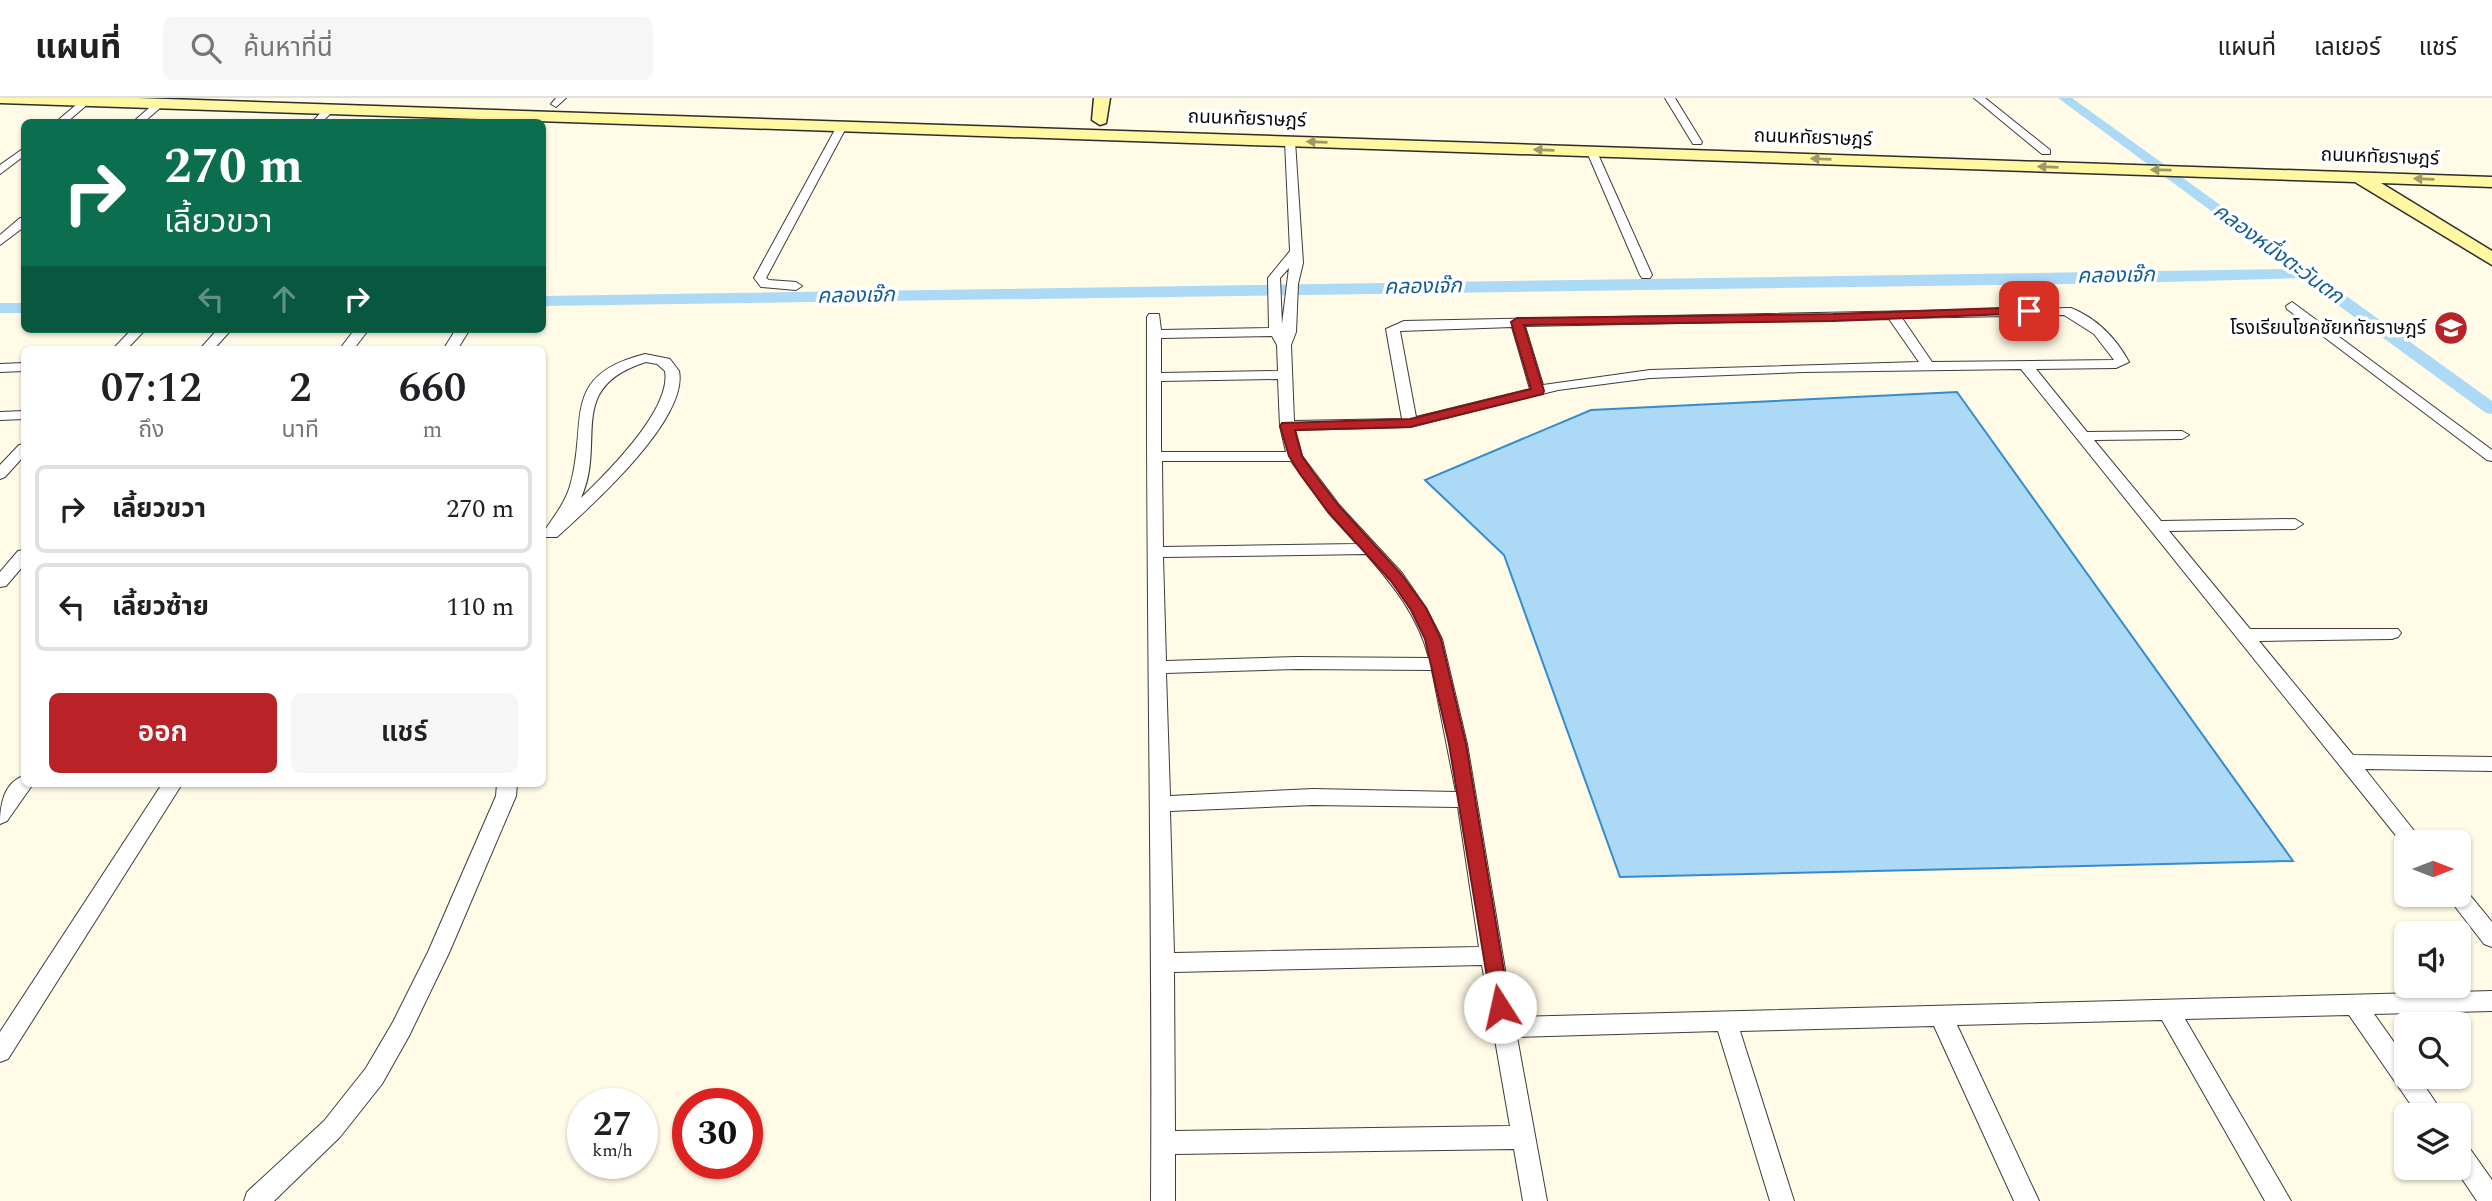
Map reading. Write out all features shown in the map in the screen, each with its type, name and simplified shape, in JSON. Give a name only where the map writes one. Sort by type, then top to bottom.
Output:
[{"type":"main road","name":"ถนนหทัยราษฎร์","points":[[383,98],[842,126],[2492,182]]},
{"type":"main road","points":[[1100,120],[1102,98]]},
{"type":"main road","name":"ถนนหทัยราษฎร์","points":[[0,99],[89,99],[331,108],[1100,120],[2492,167]]},
{"type":"main road","points":[[1063,134],[1100,120],[1130,136]]},
{"type":"main road","points":[[2359,177],[2492,259]]},
{"type":"street","points":[[1670,98],[1697,142]]},
{"type":"street","points":[[1979,98],[2046,152]]},
{"type":"street","points":[[65,119],[89,99]]},
{"type":"street","points":[[142,119],[162,102]]},
{"type":"street","points":[[320,119],[331,108]]},
{"type":"street","points":[[796,286],[765,284],[760,278],[842,126]]},
{"type":"street","points":[[1283,336],[1292,278],[1297,264],[1290,141]]},
{"type":"street","points":[[1592,152],[1646,275]]},
{"type":"street","points":[[0,171],[21,154]]},
{"type":"street","points":[[0,241],[21,223]]},
{"type":"street","points":[[1297,251],[1274,278],[1273,302],[1283,336],[1287,426],[1296,456],[1334,509],[1396,577],[1418,608],[1433,639],[1466,800],[1535,1201]]},
{"type":"street","points":[[2292,306],[2492,457]]},
{"type":"street","points":[[1287,426],[1410,423],[1538,391],[1604,379],[1671,373],[1928,366],[2116,365],[2122,362],[2091,324],[2066,311],[1404,325],[1393,329],[1410,423]]},
{"type":"street","points":[[1892,314],[1928,366]]},
{"type":"street","points":[[1517,322],[1538,391]]},
{"type":"street","points":[[1163,1201],[1163,963],[1153,377],[1155,325],[1283,336]]},
{"type":"street","points":[[123,346],[135,333]]},
{"type":"street","points":[[210,346],[221,333]]},
{"type":"street","points":[[645,358],[662,361],[671,368],[674,377],[659,416],[632,455],[601,489],[547,538],[579,484],[582,425],[589,396],[599,381],[626,362],[645,358]]},
{"type":"street","points":[[2026,366],[2403,830]]},
{"type":"street","points":[[0,368],[21,367]]},
{"type":"street","points":[[1153,377],[1286,375]]},
{"type":"street","points":[[0,416],[21,415]]},
{"type":"street","points":[[2083,436],[2182,435]]},
{"type":"street","points":[[2,470],[21,451]]},
{"type":"street","points":[[1154,457],[1296,456]]},
{"type":"street","points":[[2155,526],[2295,524]]},
{"type":"street","points":[[1155,552],[1370,549]]},
{"type":"street","points":[[0,582],[21,558]]},
{"type":"street","points":[[2245,635],[2392,632]]},
{"type":"street","points":[[1158,667],[1297,663],[1440,664]]},
{"type":"street","points":[[2347,762],[2492,764]]},
{"type":"street","points":[[0,816],[21,787]]},
{"type":"street","points":[[0,1052],[170,787]]},
{"type":"street","points":[[256,1201],[332,1129],[374,1076],[438,953],[494,825],[506,796],[507,787]]},
{"type":"street","points":[[1161,804],[1313,796],[1466,800]]},
{"type":"street","points":[[2469,907],[2488,927]]},
{"type":"street","points":[[1163,963],[1491,956]]},
{"type":"street","points":[[1504,1027],[2492,1001]]},
{"type":"street","points":[[2356,1004],[2424,1103]]},
{"type":"street","points":[[2168,1010],[2279,1201]]},
{"type":"street","points":[[1941,1016],[2027,1201]]},
{"type":"street","points":[[1726,1021],[1782,1201]]},
{"type":"street","points":[[1163,1143],[1524,1137]]},
{"type":"street","points":[[2471,1171],[2492,1201]]},
{"type":"water","points":[[1957,392],[2293,861],[1620,877],[1504,555],[1425,480],[1591,410]]},
{"type":"waterway","name":"คลองหนึ่งตะวันตก","points":[[2064,98],[2492,409]]},
{"type":"waterway","name":"คลองเจ๊ก","points":[[546,301],[2130,278],[2304,273]]},
{"type":"waterway","name":"คลองเจ๊ก","points":[[0,308],[21,308]]},
{"type":"place","name":"โรงเรียนโชคชัยหทัยราษฎร์","points":[[2451,328]]},
{"type":"route","points":[[1500,1007],[1458,744],[1433,639],[1418,608],[1396,577],[1334,509],[1307,474],[1296,456],[1287,426],[1410,423],[1538,391],[1517,322],[1833,318],[1942,312],[2029,311]]}]
